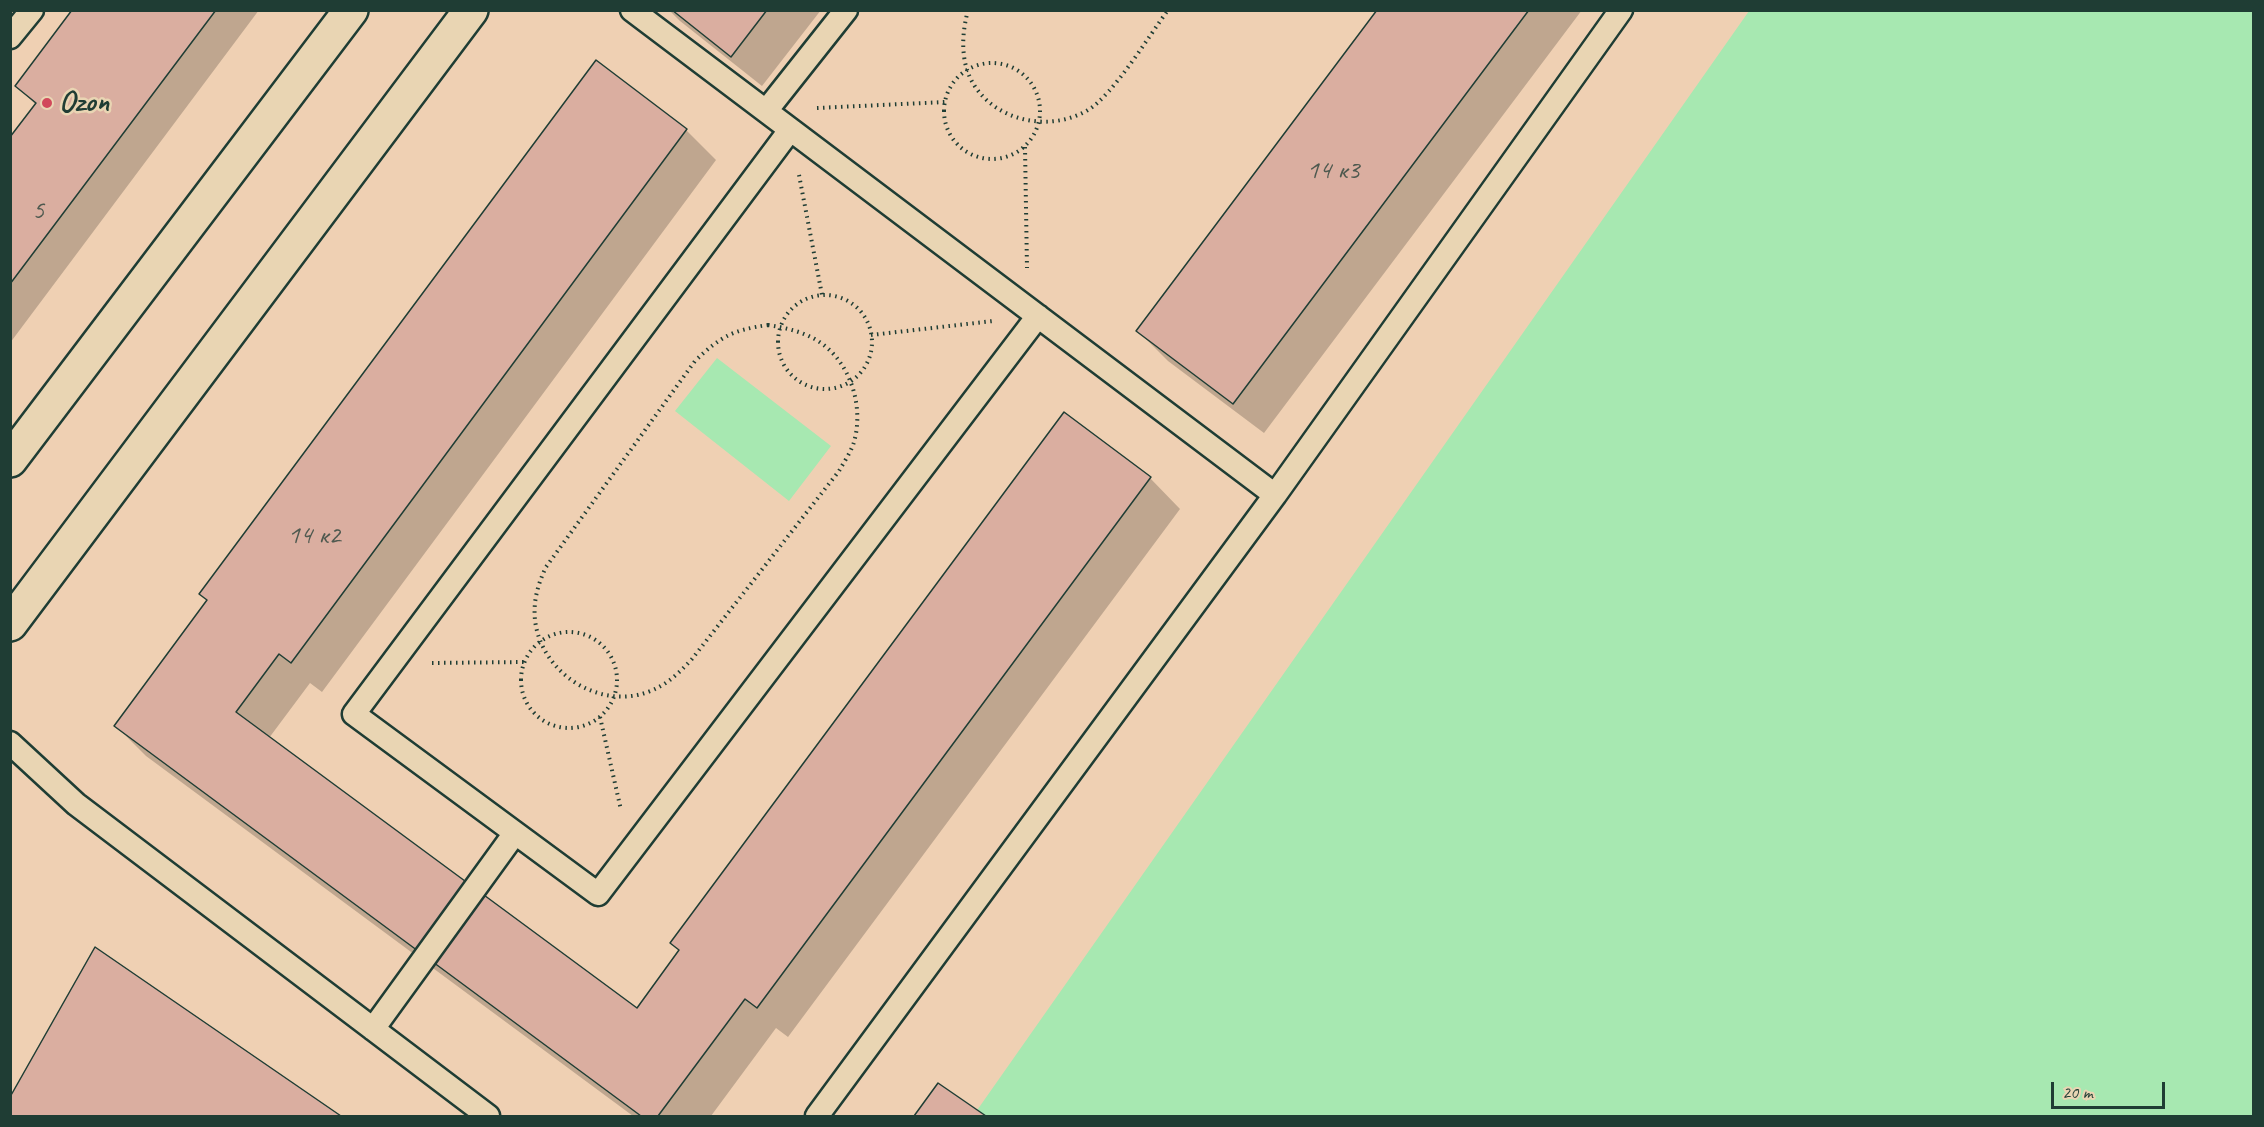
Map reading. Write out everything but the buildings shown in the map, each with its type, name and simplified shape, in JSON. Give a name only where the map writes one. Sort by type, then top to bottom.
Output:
[{"type":"street","points":[[10,460],[351,10]]},
{"type":"street","points":[[10,624],[471,10]]},
{"type":"lane","points":[[10,37],[32,10]]},
{"type":"lane","points":[[632,10],[1275,495]]},
{"type":"lane","points":[[766,111],[846,10]]},
{"type":"lane","points":[[817,1116],[1275,495],[1621,10]]},
{"type":"lane","points":[[790,130],[354,714],[598,894],[1032,313]]},
{"type":"lane","points":[[10,743],[76,804],[488,1116]]},
{"type":"lane","points":[[373,1029],[515,833]]},
{"type":"path","points":[[968,10],[963,33],[964,57],[972,81],[986,100],[1006,114],[1039,123],[1071,119],[1090,109],[1106,95],[1168,10]]},
{"type":"path","points":[[992,64],[1004,65],[1025,77],[1033,87],[1040,110],[1039,123],[1034,135],[1015,154],[1002,159],[988,159],[969,153],[953,140],[944,115],[945,102],[957,78],[968,70],[992,64]]},
{"type":"path","points":[[766,111],[945,102]]},
{"type":"path","points":[[790,130],[822,295]]},
{"type":"path","points":[[872,335],[1032,313],[1025,146]]},
{"type":"path","points":[[822,295],[830,295],[845,299],[858,308],[867,320],[872,335],[872,350],[866,365],[850,381],[827,390],[812,388],[798,381],[786,370],[777,340],[780,327],[789,311],[800,302],[822,295]]},
{"type":"path","points":[[768,325],[796,330],[821,343],[841,363],[850,381],[854,388],[858,415],[854,443],[839,471],[674,679],[649,692],[631,696],[614,696],[593,692],[576,684],[561,672],[548,657],[535,622],[538,584],[546,567],[695,361],[716,342],[741,329],[768,325]]},
{"type":"path","points":[[558,633],[589,636],[602,645],[612,658],[617,673],[617,689],[611,705],[600,717],[586,726],[570,729],[553,726],[539,718],[529,706],[523,692],[521,677],[524,662],[532,649],[558,633]]},
{"type":"path","points":[[391,664],[524,662]]},
{"type":"path","points":[[600,717],[630,852]]},
{"type":"green space","points":[[1749,11],[2253,11],[2253,1116],[973,1116]]},
{"type":"green space","points":[[717,358],[831,446],[789,501],[675,411]]},
{"type":"place","name":"Ozon","points":[[47,103]]}]
